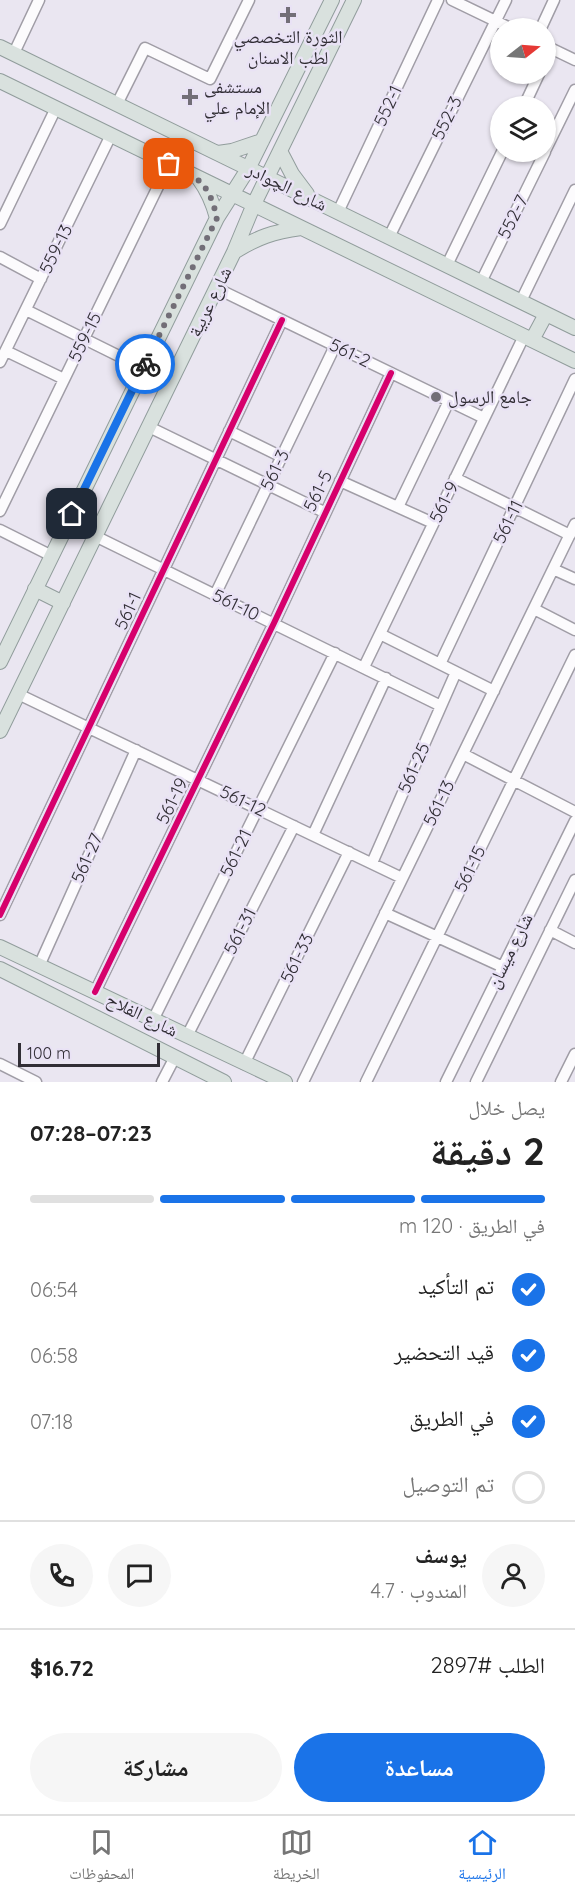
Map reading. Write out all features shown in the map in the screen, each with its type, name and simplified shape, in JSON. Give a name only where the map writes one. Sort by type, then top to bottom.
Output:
[{"type":"main road","name":"شارع عربية","points":[[0,662],[217,218],[248,169],[332,0]]},
{"type":"main road","name":"شارع عربية","points":[[0,731],[234,252],[254,204],[354,0]]},
{"type":"main road","name":"شارع الچوادر","points":[[0,46],[575,328]]},
{"type":"main road","name":"شارع الچوادر","points":[[0,81],[575,361]]},
{"type":"main road","points":[[218,153],[262,141]]},
{"type":"main road","points":[[280,151],[292,174],[310,198]]},
{"type":"main road","points":[[197,177],[214,205],[217,218]]},
{"type":"main road","points":[[234,252],[261,236],[275,231],[302,228]]},
{"type":"main road","points":[[528,338],[546,314]]},
{"type":"main road","points":[[35,589],[63,603]]},
{"type":"main road","name":"شارع الفلاح","points":[[0,947],[285,1082]]},
{"type":"main road","name":"شارع الفلاح","points":[[0,969],[225,1082]]},
{"type":"street","points":[[14,53],[39,0]]},
{"type":"street","points":[[117,104],[145,48],[210,79],[249,0]]},
{"type":"street","name":"552-1","points":[[338,212],[438,0]]},
{"type":"street","points":[[452,0],[490,19]]},
{"type":"street","name":"552-3","points":[[497,18],[506,0]]},
{"type":"street","points":[[546,18],[554,0]]},
{"type":"street","name":"552-3","points":[[389,237],[490,31]]},
{"type":"street","points":[[556,50],[575,60]]},
{"type":"street","name":"552-7","points":[[556,128],[575,90]]},
{"type":"street","points":[[0,224],[56,108]]},
{"type":"street","name":"559-13","points":[[0,362],[111,135]]},
{"type":"street","points":[[447,265],[497,162]]},
{"type":"street","name":"552-7","points":[[481,282],[539,162]]},
{"type":"street","name":"559-15","points":[[0,511],[169,164]]},
{"type":"street","points":[[521,301],[575,190]]},
{"type":"street","points":[[0,258],[41,279]]},
{"type":"street","name":"561-2","points":[[216,288],[484,418]]},
{"type":"street","points":[[26,310],[143,368]]},
{"type":"street","name":"561-1","points":[[0,915],[282,320]]},
{"type":"street","name":"561-9","points":[[364,667],[484,418],[528,338]]},
{"type":"street","name":"561-3","points":[[215,595],[335,346]]},
{"type":"street","points":[[6,351],[64,379]]},
{"type":"street","name":"561-5","points":[[274,623],[391,373]]},
{"type":"street","name":"561-11","points":[[440,664],[575,379]]},
{"type":"street","points":[[398,507],[449,401]]},
{"type":"street","points":[[148,427],[324,512]]},
{"type":"street","points":[[230,431],[282,457]]},
{"type":"street","points":[[455,478],[570,535]]},
{"type":"street","points":[[340,481],[434,523]]},
{"type":"street","name":"561-13","points":[[303,1082],[575,524]]},
{"type":"street","points":[[0,530],[52,556]]},
{"type":"street","name":"561-10","points":[[95,536],[441,705]]},
{"type":"street","points":[[553,569],[575,579]]},
{"type":"street","points":[[534,609],[574,626]]},
{"type":"street","name":"561-19","points":[[95,992],[274,623]]},
{"type":"street","points":[[380,634],[494,691]]},
{"type":"street","name":"561-21","points":[[153,1020],[335,653]]},
{"type":"street","name":"561-15","points":[[366,1082],[575,655]]},
{"type":"street","name":"561-25","points":[[372,863],[456,672]]},
{"type":"street","points":[[313,835],[386,678]]},
{"type":"street","name":"561-12","points":[[18,694],[402,878]]},
{"type":"street","name":"561-27","points":[[39,966],[136,750]]},
{"type":"street","points":[[463,754],[575,812]]},
{"type":"street","name":"شارع ميسان","points":[[446,1082],[575,822]]},
{"type":"street","name":"561-31","points":[[187,1036],[294,826]]},
{"type":"street","name":"561-33","points":[[244,1064],[349,852]]},
{"type":"street","name":"شارع ميسان","points":[[476,1082],[575,880]]},
{"type":"street","points":[[385,913],[502,967]]},
{"type":"street","points":[[550,930],[575,943]]},
{"type":"street","points":[[561,1082],[575,1054]]},
{"type":"street","points":[[162,1082],[175,1057]]},
{"type":"street","points":[[0,1064],[36,1082]]},
{"type":"cycle path","points":[[0,915],[282,320]]},
{"type":"cycle path","points":[[95,992],[274,623],[391,373]]},
{"type":"way so far","points":[[145,364],[217,218],[214,205],[197,177],[169,164]]},
{"type":"place","name":"الثورة التخصصي لطب الاسنان","points":[[288,15]]},
{"type":"place","name":"مستشفى الإمام علي","points":[[190,97]]},
{"type":"place","name":"جامع الرسول","points":[[436,397]]},
{"type":"route","points":[[72,514],[145,364]]}]
